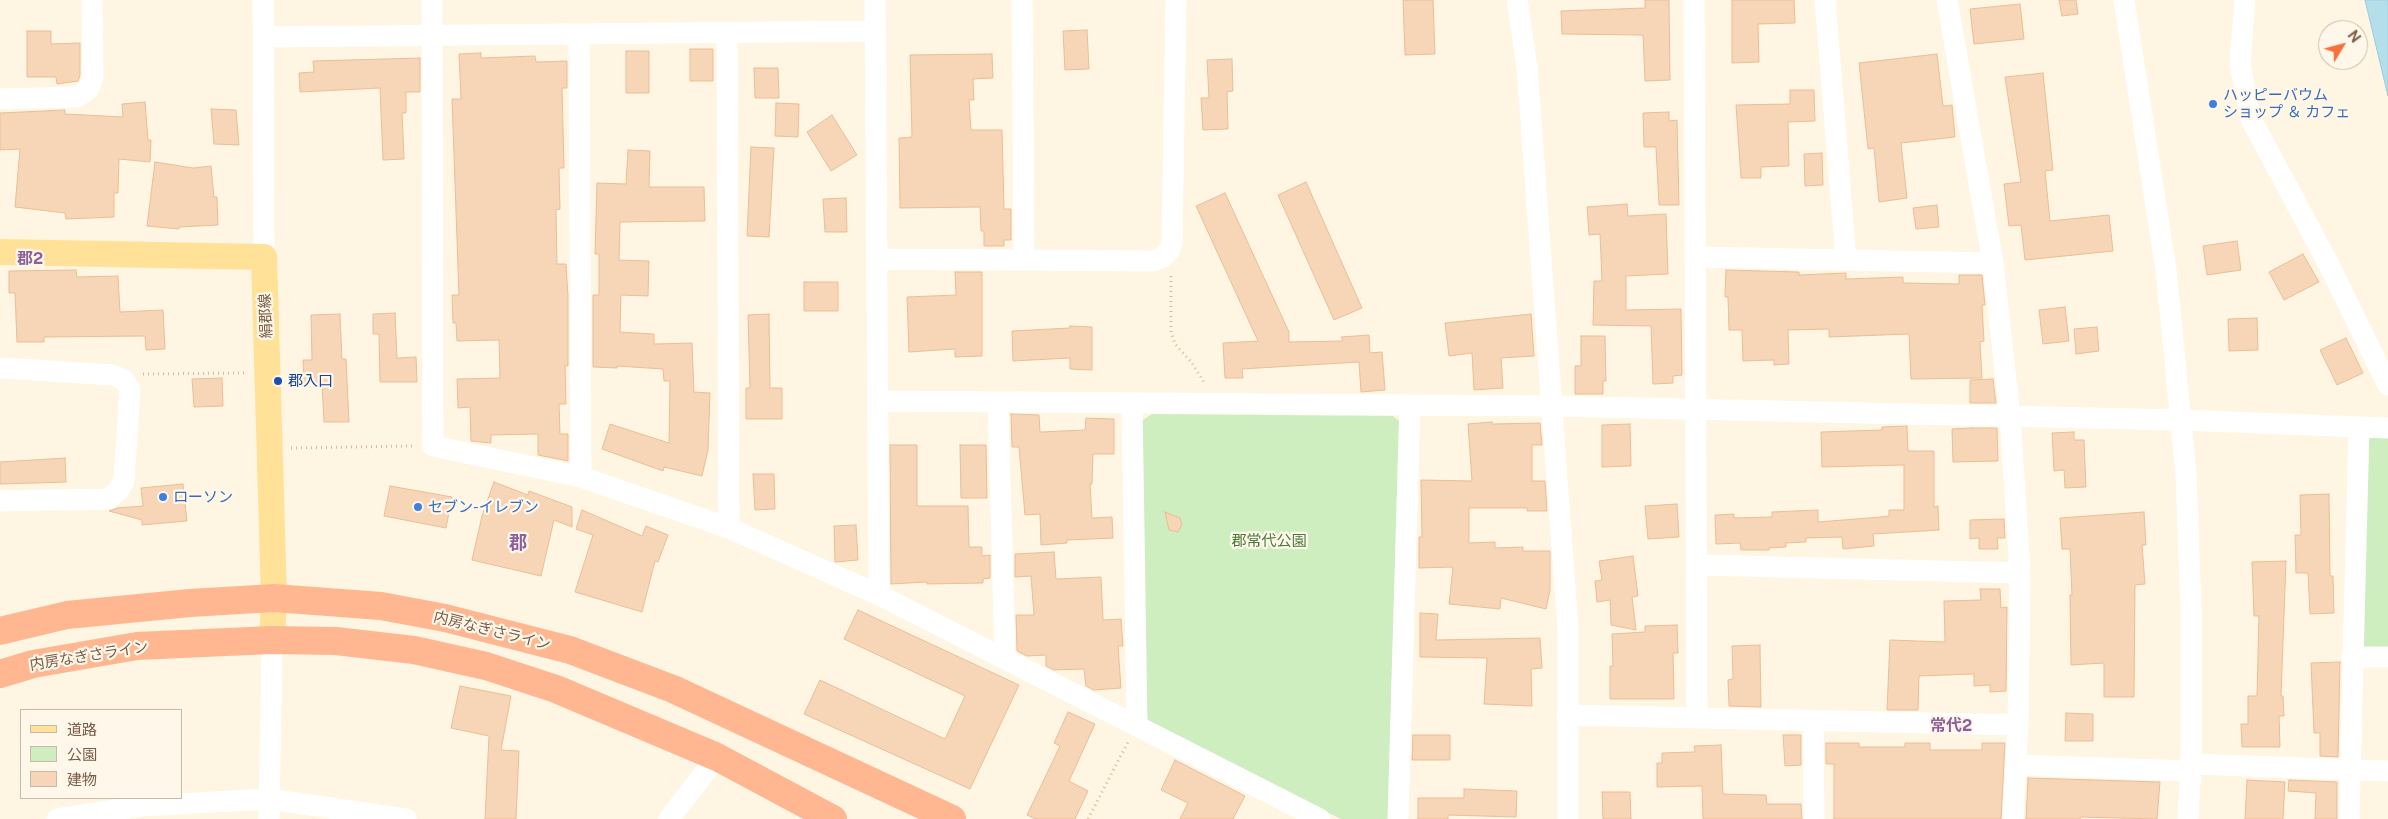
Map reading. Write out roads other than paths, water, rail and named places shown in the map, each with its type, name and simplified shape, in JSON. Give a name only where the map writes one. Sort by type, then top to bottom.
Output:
[{"type":"highway","name":"内房なぎさライン","points":[[0,632],[67,615],[190,603],[274,598],[381,606],[445,618],[570,650],[673,689],[952,819]]},
{"type":"highway","name":"内房なぎさライン","points":[[0,674],[32,664],[136,646],[272,640],[336,642],[414,650],[486,666],[556,689],[716,757],[833,819]]},
{"type":"main road","points":[[0,252],[264,257]]},
{"type":"main road","name":"絹郡線","points":[[264,257],[274,598],[272,640]]},
{"type":"street","points":[[0,99],[77,97],[90,89],[93,77],[92,0]]},
{"type":"street","points":[[263,0],[264,257]]},
{"type":"street","points":[[432,0],[433,446],[581,477],[729,528],[879,595],[1320,819]]},
{"type":"street","points":[[875,0],[879,595]]},
{"type":"street","points":[[1022,0],[1024,260]]},
{"type":"street","points":[[877,259],[1154,261],[1169,251],[1172,243],[1176,0]]},
{"type":"street","points":[[1517,0],[1527,67],[1568,629],[1568,819]]},
{"type":"street","points":[[1694,0],[1698,718]]},
{"type":"street","points":[[1825,0],[1846,260]]},
{"type":"street","points":[[1947,0],[1993,263],[2010,416],[2020,573],[2018,725],[2014,819]]},
{"type":"street","points":[[2124,0],[2166,270],[2186,474],[2191,603],[2191,768],[2188,819]]},
{"type":"street","points":[[2245,0],[2240,64],[2251,119],[2328,263],[2388,385]]},
{"type":"street","points":[[264,37],[875,32]]},
{"type":"street","points":[[726,33],[729,528]]},
{"type":"street","points":[[579,34],[581,477]]},
{"type":"street","points":[[1696,257],[1993,263]]},
{"type":"street","points":[[0,368],[113,375],[124,380],[130,389],[124,482],[118,491],[108,499],[0,501]]},
{"type":"street","points":[[878,401],[1551,406],[2180,420],[2388,428]]},
{"type":"street","points":[[998,402],[1005,659]]},
{"type":"street","points":[[1132,403],[1137,726]]},
{"type":"street","points":[[1398,819],[1410,405]]},
{"type":"street","points":[[2349,819],[2359,427]]},
{"type":"street","points":[[1697,565],[2020,573]]},
{"type":"street","points":[[269,809],[272,640]]},
{"type":"street","points":[[2352,657],[2388,657]]},
{"type":"street","points":[[1568,715],[2018,725]]},
{"type":"street","points":[[1813,720],[1814,819]]},
{"type":"street","points":[[669,819],[716,757]]},
{"type":"street","points":[[2016,765],[2388,771]]},
{"type":"street","points":[[57,819],[141,812],[269,809],[393,818]]},
{"type":"water","points":[[2365,0],[2388,0],[2388,96]]},
{"type":"place","name":"ハッピーバウム ショップ ＆ カフェ","points":[[2213,104]]},
{"type":"place","name":"郡入口","points":[[278,381]]},
{"type":"place","name":"ローソン","points":[[163,497]]},
{"type":"place","name":"セブン-イレブン","points":[[418,507]]},
{"type":"district","name":"郡2","points":[[30,259]]},
{"type":"district","name":"郡","points":[[518,543]]},
{"type":"district","name":"常代2","points":[[1951,726]]},
{"type":"park label","name":"郡常代公園","points":[[1269,541]]}]
